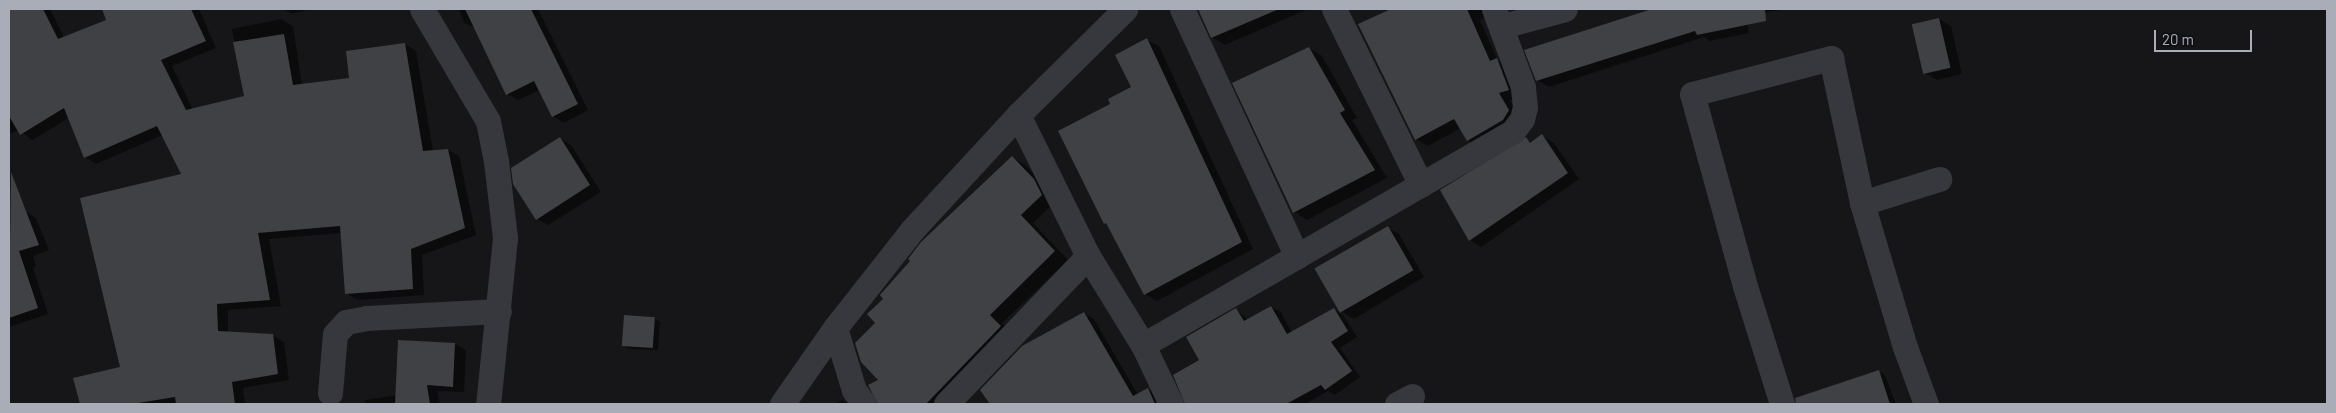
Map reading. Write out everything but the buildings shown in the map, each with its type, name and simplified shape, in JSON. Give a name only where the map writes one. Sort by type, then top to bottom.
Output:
[{"type":"street","points":[[422,9],[488,121],[505,238],[488,404]]},
{"type":"street","points":[[782,404],[835,328],[912,230],[1018,116],[1125,9]]},
{"type":"street","points":[[1182,9],[1297,257]]},
{"type":"street","points":[[1334,9],[1420,185]]},
{"type":"street","points":[[1143,345],[1513,131],[1522,119],[1525,107],[1523,87],[1498,18],[1565,9]]},
{"type":"street","points":[[1782,404],[1692,94],[1831,58],[1862,203],[1905,347],[1926,404]]},
{"type":"street","points":[[1018,116],[1088,256],[1143,345],[1171,404]]},
{"type":"street","points":[[1862,203],[1939,179]]},
{"type":"street","points":[[946,404],[1088,256]]},
{"type":"street","points":[[330,393],[335,334],[346,322],[366,318],[499,311]]},
{"type":"street","points":[[835,328],[854,390],[864,404]]}]
